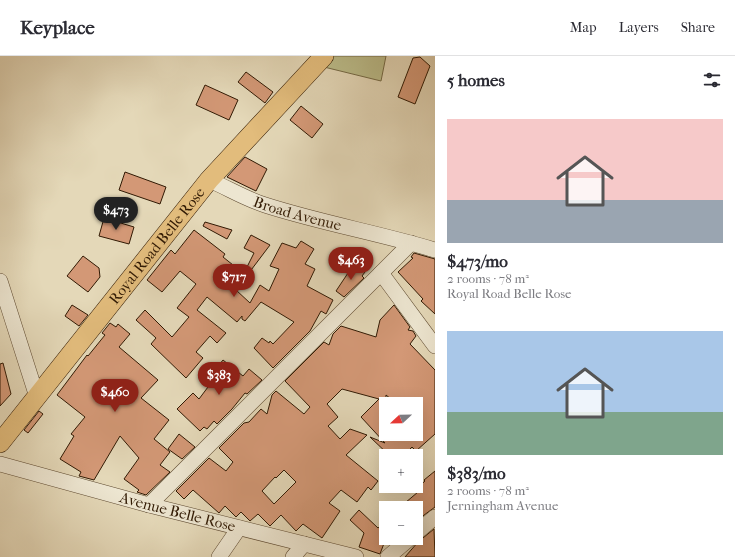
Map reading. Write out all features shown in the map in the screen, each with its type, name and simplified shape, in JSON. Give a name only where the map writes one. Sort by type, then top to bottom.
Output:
[{"type":"main road","name":"Royal Road Belle Rose","points":[[0,443],[209,180],[324,56]]},
{"type":"street","name":"Broad Avenue","points":[[209,180],[270,207],[306,218],[435,250]]},
{"type":"street","points":[[149,505],[411,243]]},
{"type":"street","points":[[381,273],[435,346]]},
{"type":"street","points":[[0,281],[36,397]]},
{"type":"street","name":"Avenue Belle Rose","points":[[0,464],[149,505],[356,557]]},
{"type":"street","points":[[423,527],[435,517]]},
{"type":"street","points":[[219,557],[239,528]]},
{"type":"street","points":[[293,557],[304,544]]},
{"type":"street","points":[[388,557],[402,545]]},
{"type":"green space","points":[[331,56],[386,56],[381,81],[324,67]]},
{"type":"building","points":[[420,57],[430,66],[415,104],[398,97],[413,58]]},
{"type":"building","points":[[246,72],[273,92],[265,103],[238,82]]},
{"type":"building","points":[[205,85],[238,100],[229,120],[196,105]]},
{"type":"building","points":[[301,106],[323,124],[312,138],[290,120]]},
{"type":"building","points":[[245,157],[267,169],[256,191],[227,177]]},
{"type":"building","points":[[125,172],[166,187],[160,204],[119,190]]},
{"type":"building","points":[[104,218],[134,227],[129,244],[99,236]]},
{"type":"building","points":[[205,222],[232,230],[227,239],[203,226]]},
{"type":"building","points":[[194,230],[225,254],[223,257],[238,269],[240,265],[246,269],[254,253],[244,248],[251,235],[270,245],[236,290],[250,303],[260,285],[269,291],[279,269],[270,266],[282,243],[296,248],[301,241],[314,249],[305,264],[315,269],[307,286],[333,300],[326,314],[321,311],[310,331],[273,368],[254,348],[262,338],[273,344],[294,322],[261,302],[245,321],[242,319],[242,316],[237,322],[207,297],[197,310],[226,333],[217,343],[210,336],[196,352],[203,358],[186,378],[151,344],[156,338],[136,320],[145,310],[172,337],[189,317],[177,308],[196,284],[180,271],[162,292],[147,280],[171,250],[175,254]]},
{"type":"building","points":[[414,253],[435,259],[435,314],[421,301],[423,299],[398,272],[413,258],[411,257]]},
{"type":"building","points":[[83,256],[99,268],[100,277],[88,292],[67,276]]},
{"type":"building","points":[[354,264],[365,272],[362,276],[364,278],[344,297],[336,291]]},
{"type":"building","points":[[72,305],[88,315],[79,326],[65,316]]},
{"type":"building","points":[[394,305],[410,327],[408,330],[413,331],[416,336],[410,344],[435,370],[435,434],[418,449],[414,449],[412,447],[410,449],[383,449],[370,437],[385,443],[383,441],[423,441],[423,397],[388,397],[386,395],[386,397],[379,397],[379,399],[342,389],[327,404],[338,417],[328,426],[340,439],[350,429],[367,435],[346,455],[378,481],[371,490],[368,487],[357,502],[341,490],[329,503],[340,511],[322,538],[303,524],[296,531],[281,515],[270,526],[258,514],[250,521],[241,512],[236,517],[225,506],[219,513],[193,490],[184,499],[176,491],[209,458],[226,471],[233,462],[219,448],[244,423],[249,422],[261,409],[267,414],[272,395],[276,391],[304,414],[310,407],[285,381],[324,342],[329,345],[333,334],[341,326],[376,337],[380,320]],"holes":[[[284,470],[296,482],[274,504],[262,491]]]},
{"type":"building","points":[[110,323],[116,327],[118,324],[130,334],[119,347],[158,380],[141,398],[169,420],[154,439],[170,452],[160,465],[170,472],[146,495],[137,492],[139,490],[124,479],[139,458],[120,436],[94,480],[79,476],[81,472],[60,459],[74,436],[71,434],[85,417],[57,395],[87,355],[88,356],[105,335],[102,333]]},
{"type":"building","points":[[223,360],[243,376],[249,369],[262,380],[247,394],[245,393],[217,424],[214,421],[207,429],[204,427],[200,431],[177,409],[193,393],[199,399],[214,379],[210,376]]},
{"type":"building","points":[[3,363],[11,394],[0,406],[0,364]]},
{"type":"building","points":[[379,399],[379,436],[361,417]]},
{"type":"building","points":[[39,411],[43,414],[28,433],[24,430]]},
{"type":"building","points":[[179,434],[195,447],[182,459],[168,449]]},
{"type":"building","points":[[435,471],[435,507],[423,516],[423,501],[407,501],[417,493],[423,493],[424,480]]},
{"type":"building","points":[[359,510],[378,528],[379,527],[379,545],[383,545],[380,554],[359,547],[364,533],[350,520]]},
{"type":"building","points":[[434,529],[435,557],[405,557],[415,545],[423,545],[423,538]]}]
